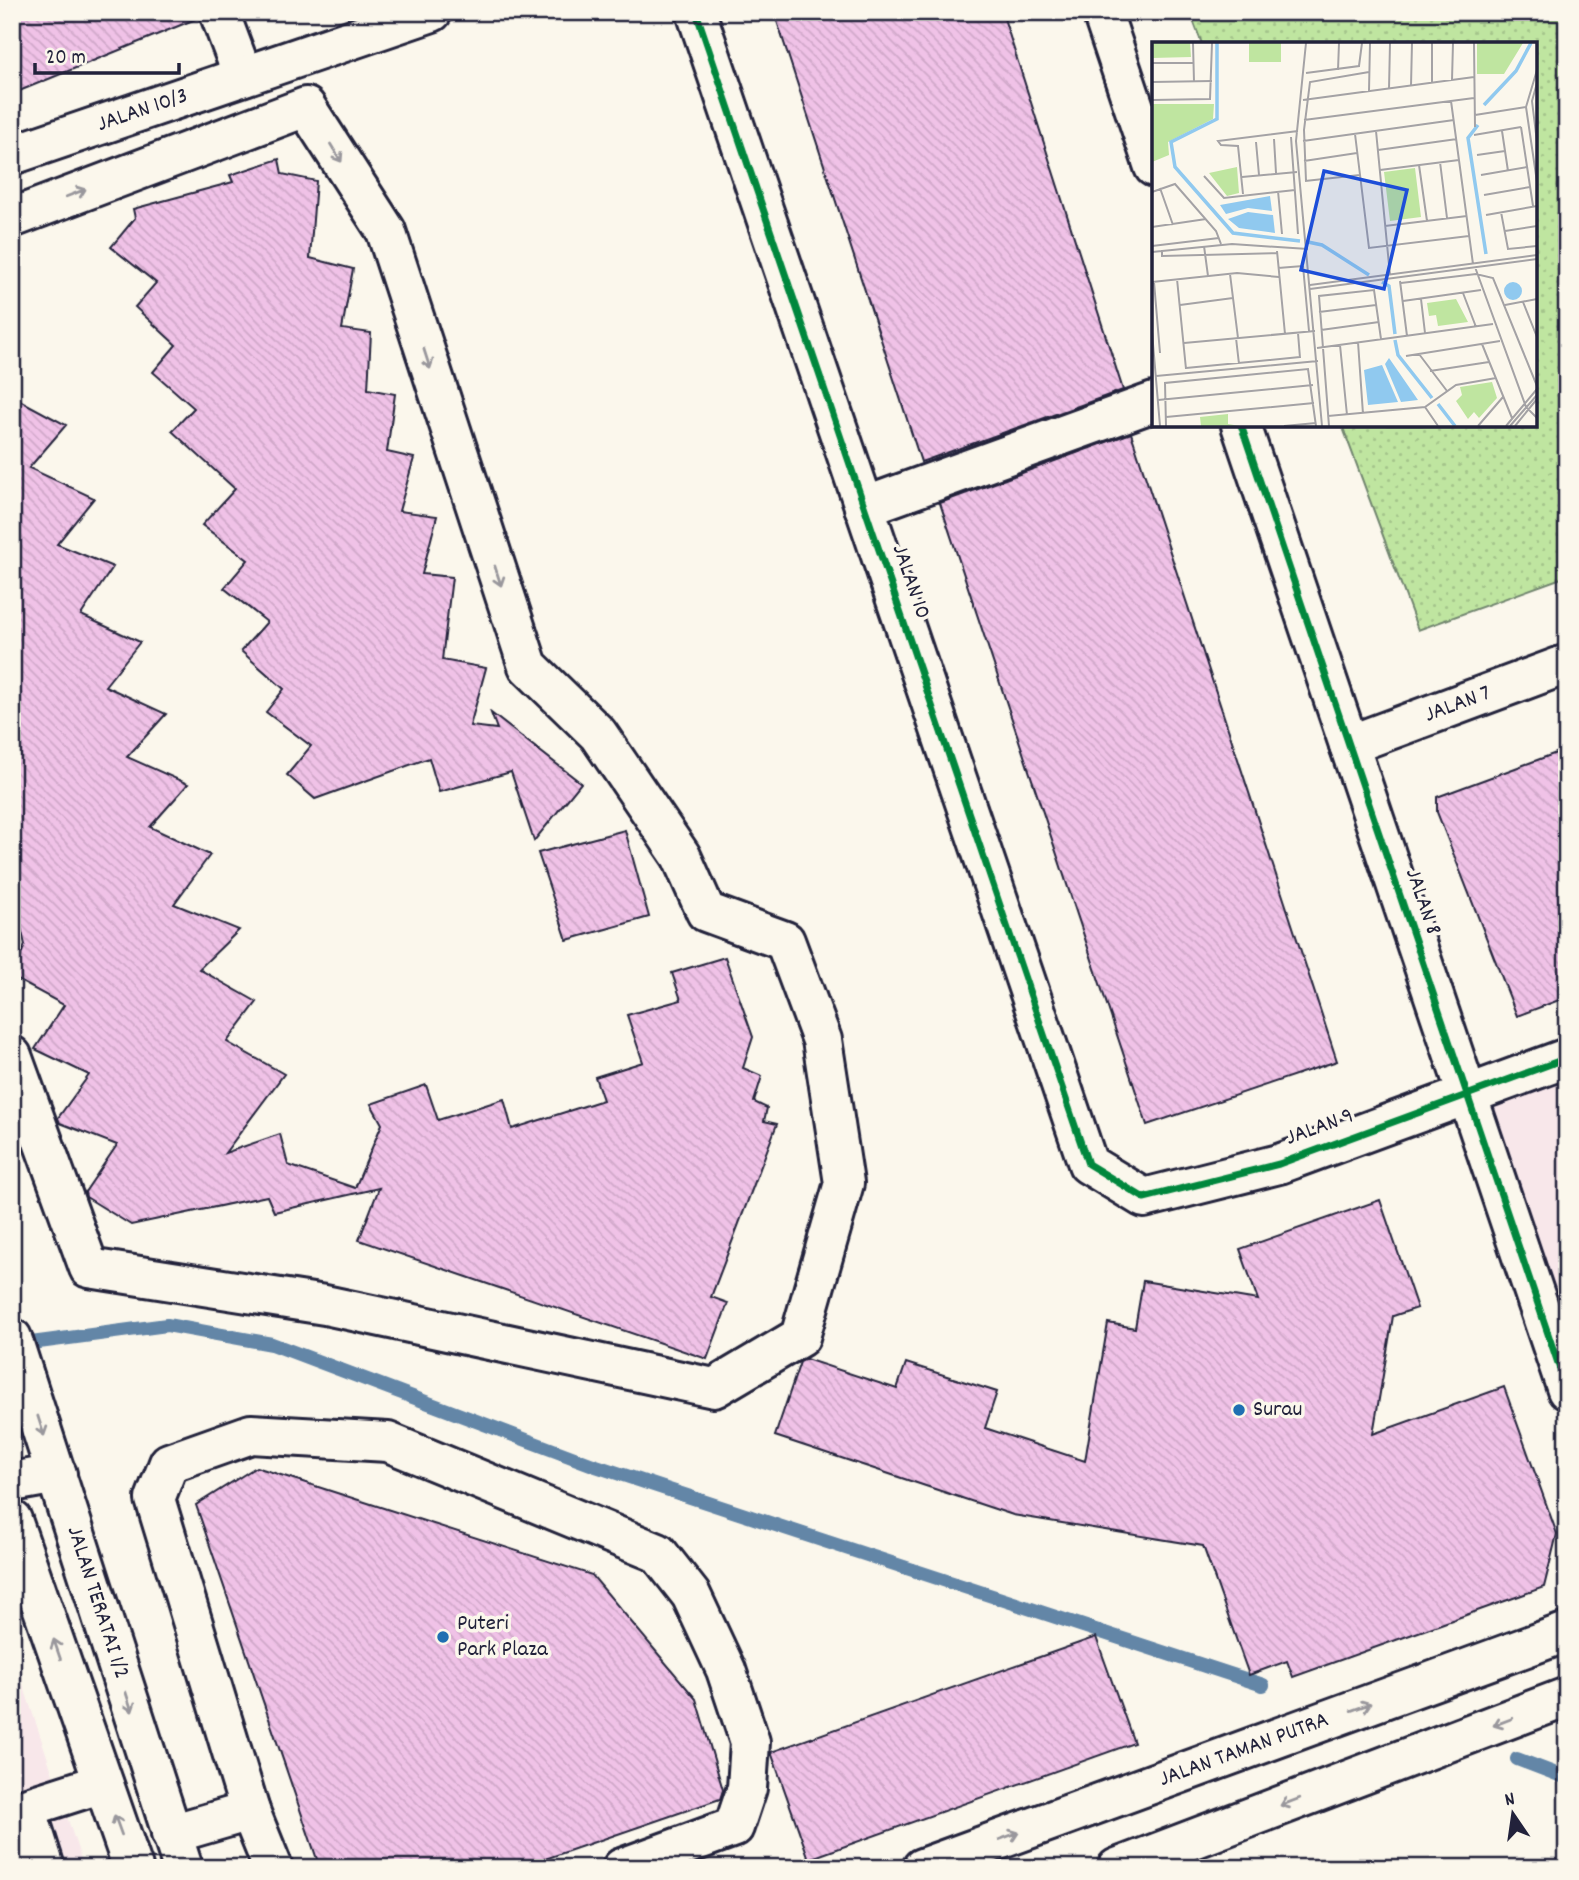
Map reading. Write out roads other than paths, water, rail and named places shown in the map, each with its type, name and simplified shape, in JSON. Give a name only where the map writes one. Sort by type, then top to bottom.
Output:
[{"type":"street","points":[[12,1056],[89,1268],[325,1305],[714,1388],[800,1337],[844,1183],[822,1040],[785,941],[706,912],[681,856],[598,734],[528,666],[386,231],[306,107],[259,71],[219,12]]},
{"type":"street","name":"JALAN 10/3","points":[[12,155],[432,12]]},
{"type":"street","name":"JALAN 10","points":[[696,12],[1088,1164]]},
{"type":"street","points":[[1102,12],[1152,161]]},
{"type":"street","points":[[12,218],[306,107]]},
{"type":"street","points":[[864,507],[1152,403]]},
{"type":"street","name":"JALAN 8","points":[[1242,427],[1567,1390]]},
{"type":"street","name":"JALAN 7","points":[[1349,745],[1567,664]]},
{"type":"street","name":"JALAN 9","points":[[1088,1164],[1144,1198],[1279,1164],[1567,1058]]},
{"type":"street","name":"JALAN TERATAI 1/2","points":[[12,1338],[177,1851]]},
{"type":"street","points":[[273,1868],[250,1811],[155,1499],[169,1463],[251,1434],[388,1441],[658,1553],[691,1595],[726,1670],[750,1742],[747,1788],[734,1827],[622,1868]]},
{"type":"street","points":[[12,1482],[57,1474]]},
{"type":"street","points":[[12,1520],[133,1868]]},
{"type":"street","name":"JALAN TAMAN PUTRA","points":[[922,1868],[1567,1632]]},
{"type":"street","points":[[1117,1868],[1567,1698]]},
{"type":"street","points":[[46,1868],[19,1810],[103,1783]]},
{"type":"street","points":[[177,1851],[250,1811]]},
{"type":"waterway","points":[[16,1345],[167,1325],[272,1344],[593,1465],[1263,1685]]},
{"type":"waterway","points":[[1517,1759],[1567,1778]]},
{"type":"place","name":"Surau","points":[[1239,1410]]},
{"type":"place","name":"Puteri Park Plaza","points":[[443,1637]]}]
